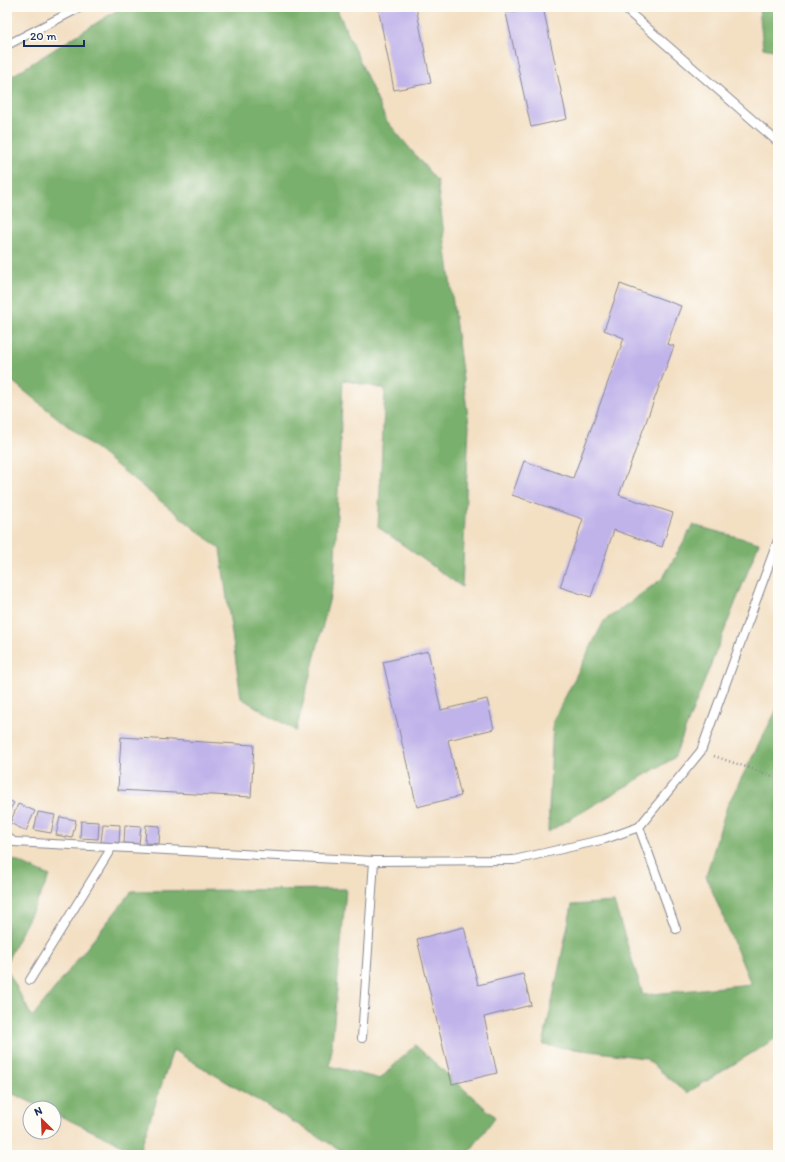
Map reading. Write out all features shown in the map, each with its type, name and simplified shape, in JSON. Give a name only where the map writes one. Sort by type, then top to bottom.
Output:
[{"type":"lane","points":[[7,45],[81,7]]},
{"type":"lane","points":[[623,7],[778,142]]},
{"type":"lane","points":[[7,837],[14,842],[374,861],[514,860],[605,839],[639,827],[701,751],[778,540]]},
{"type":"lane","points":[[639,827],[676,929]]},
{"type":"lane","points":[[30,980],[112,847]]},
{"type":"lane","points":[[362,1038],[374,861]]},
{"type":"path","points":[[701,751],[778,778]]},
{"type":"green space","points":[[122,7],[336,7],[386,120],[437,181],[469,425],[462,587],[378,527],[385,389],[343,380],[334,581],[296,731],[241,698],[220,549],[7,377],[7,79]]},
{"type":"green space","points":[[759,7],[778,7],[778,51],[763,48]]},
{"type":"green space","points":[[693,525],[759,543],[674,758],[548,832],[553,721],[604,621],[663,578]]},
{"type":"green space","points":[[778,707],[778,1037],[687,1093],[645,1058],[543,1045],[572,905],[614,902],[643,995],[751,984],[706,876],[727,806]]},
{"type":"green space","points":[[7,857],[50,876],[7,961]]},
{"type":"green space","points":[[346,889],[330,1066],[380,1079],[415,1045],[495,1117],[467,1155],[349,1155],[173,1050],[139,1153],[62,1117],[62,1100],[26,1100],[7,1091],[7,969],[32,1017],[132,891]]},
{"type":"building","points":[[378,7],[416,7],[431,83],[394,90]]},
{"type":"building","points":[[535,7],[543,7],[567,119],[531,127],[506,13]]},
{"type":"building","points":[[620,284],[681,306],[667,344],[674,346],[619,495],[673,513],[662,547],[614,530],[591,597],[560,587],[583,519],[512,495],[524,461],[573,478],[624,338],[604,330]]},
{"type":"building","points":[[428,651],[441,710],[487,699],[494,729],[448,740],[461,796],[417,807],[383,662]]},
{"type":"building","points":[[121,737],[254,745],[251,797],[118,790]]},
{"type":"building","points":[[7,799],[14,803],[7,814]]},
{"type":"building","points":[[18,804],[35,811],[26,831],[10,823]]},
{"type":"building","points":[[38,812],[55,815],[51,833],[34,830]]},
{"type":"building","points":[[60,817],[76,820],[72,838],[56,835]]},
{"type":"building","points":[[81,821],[99,822],[98,839],[80,838]]},
{"type":"building","points":[[103,824],[120,825],[119,843],[101,842]]},
{"type":"building","points":[[125,825],[141,826],[139,844],[124,843]]},
{"type":"building","points":[[146,825],[160,826],[159,844],[145,843]]},
{"type":"building","points":[[464,927],[478,985],[523,974],[531,1005],[484,1017],[497,1073],[452,1084],[417,939]]}]
